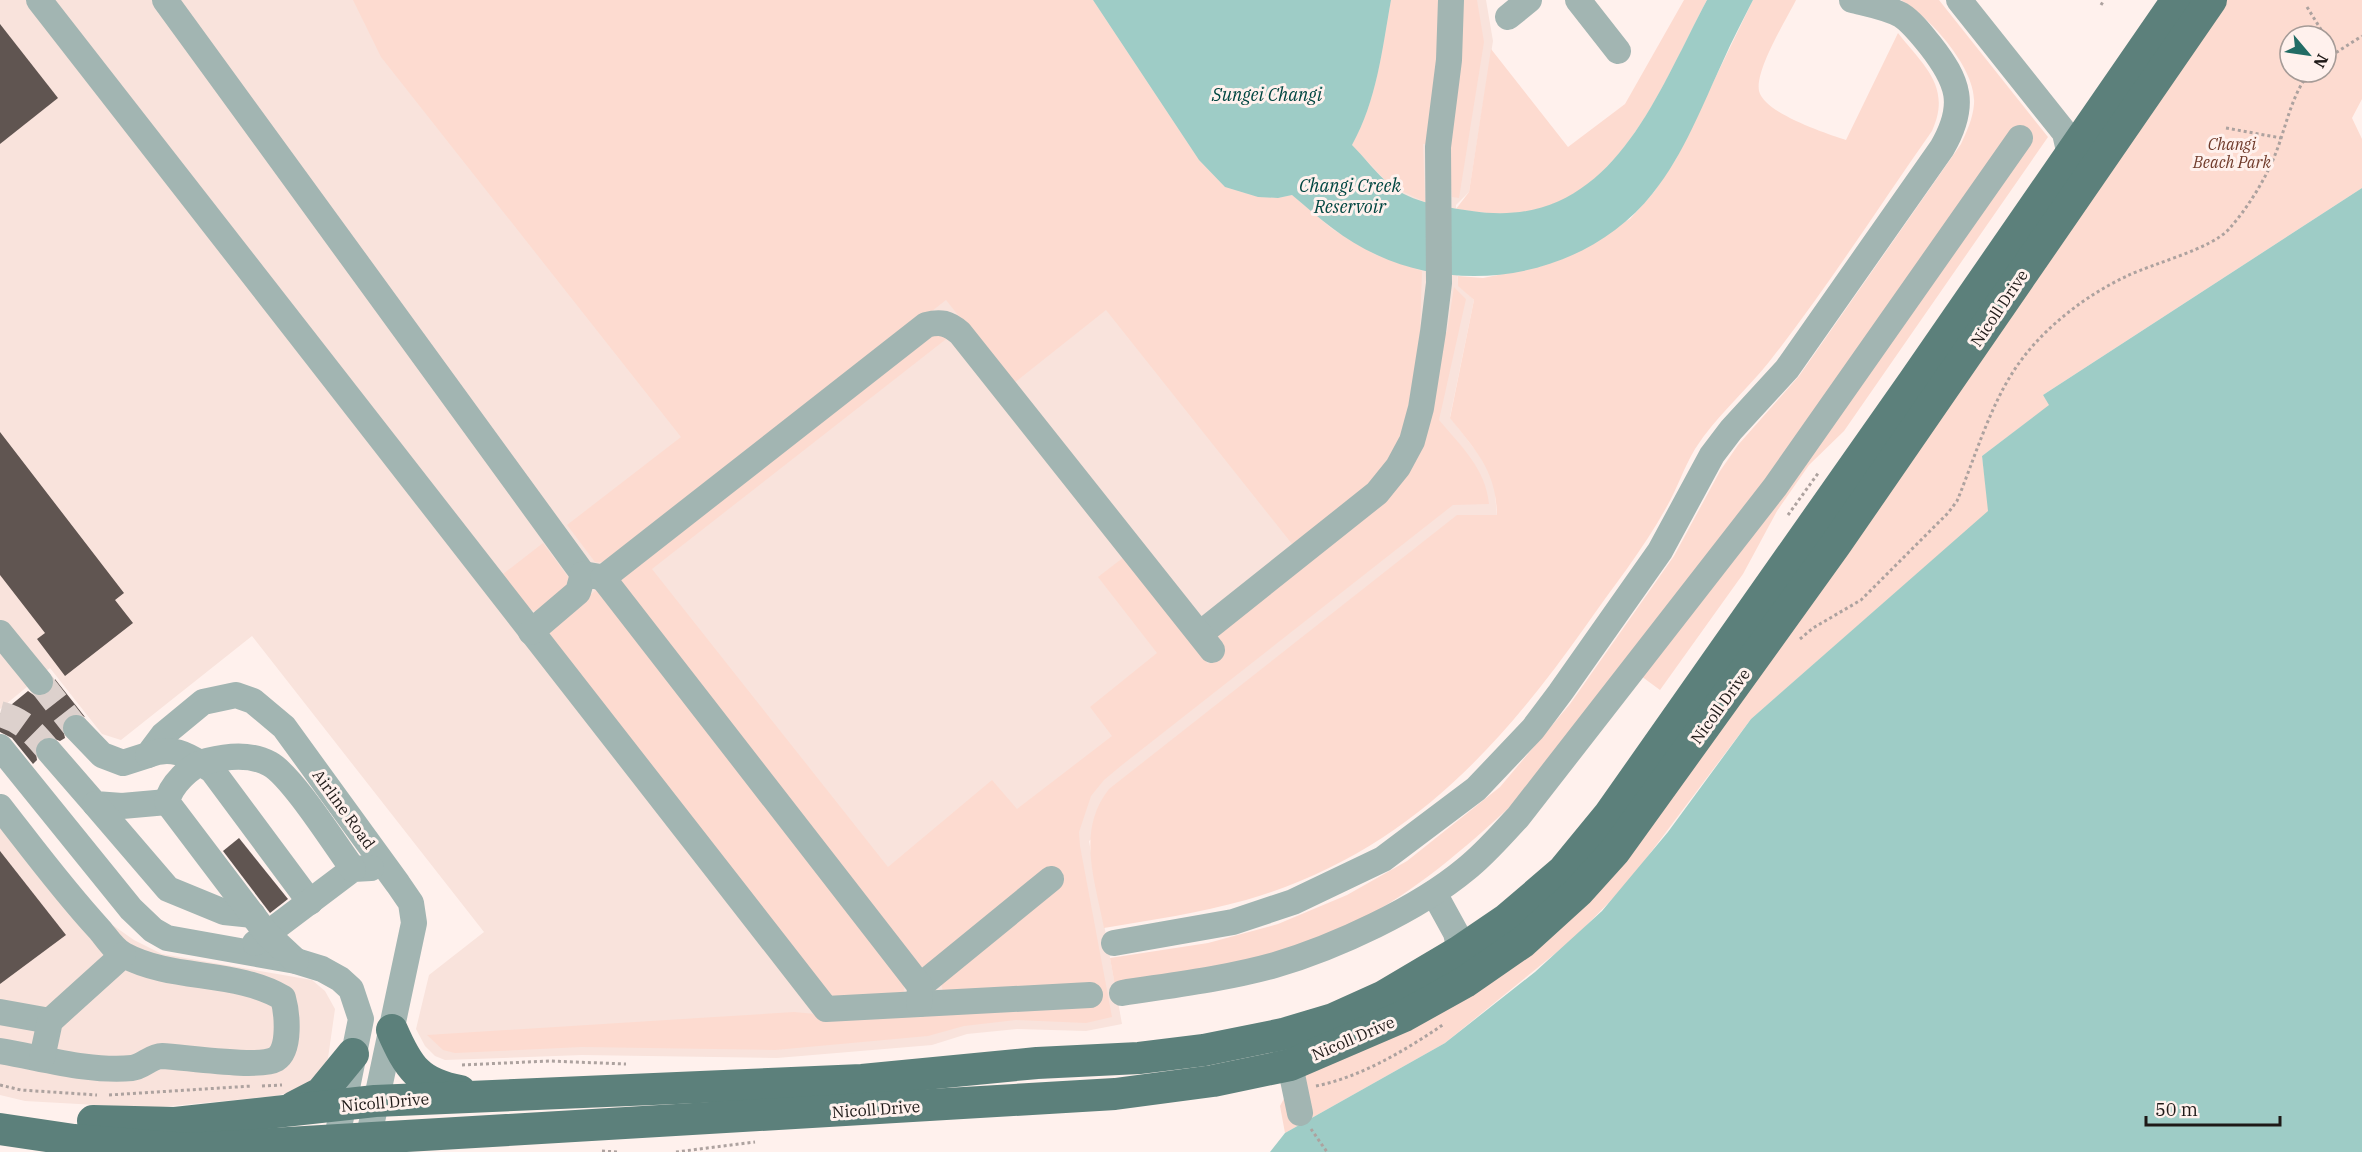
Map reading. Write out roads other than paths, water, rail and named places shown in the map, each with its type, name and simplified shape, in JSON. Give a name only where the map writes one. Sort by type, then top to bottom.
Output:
[{"type":"main road","name":"Nicoll Drive","points":[[2080,165],[2177,0]]},
{"type":"main road","name":"Nicoll Drive","points":[[0,1109],[103,1122],[175,1123],[280,1114],[375,1101],[862,1080],[1037,1063],[1138,1058],[1204,1050],[1283,1034],[1333,1019],[1384,996],[1523,942],[1578,892],[1615,851],[1785,591],[2080,165],[2211,0]]},
{"type":"main road","name":"Nicoll Drive","points":[[0,1129],[74,1140],[187,1149],[336,1142],[525,1128],[753,1117],[1115,1094],[1213,1081],[1290,1065],[1404,1016],[1468,963]]},
{"type":"main road","points":[[392,1030],[402,1052],[422,1078],[443,1088],[486,1095]]},
{"type":"main road","points":[[280,1114],[321,1093],[353,1054]]},
{"type":"lane","points":[[39,0],[826,1010],[919,995],[1090,995]]},
{"type":"lane","points":[[165,0],[593,576],[919,995]]},
{"type":"lane","points":[[531,632],[578,592],[593,576],[926,325],[939,322],[950,325],[960,333],[1206,642],[1377,493],[1398,467],[1412,441],[1421,408],[1438,283],[1438,147],[1449,60],[1451,0]]},
{"type":"lane","points":[[1508,17],[1530,0]]},
{"type":"lane","points":[[1578,0],[1618,51]]},
{"type":"lane","points":[[1114,943],[1233,922],[1293,903],[1340,882],[1383,859],[1448,812],[1476,789],[1533,729],[1660,551],[1712,455],[1738,421],[1768,393],[1786,369],[1942,148],[1955,123],[1958,108],[1954,79],[1919,31],[1893,12],[1852,0]]},
{"type":"lane","points":[[1959,0],[2064,133],[2080,165]]},
{"type":"lane","points":[[1122,993],[1214,979],[1276,965],[1343,940],[1434,893],[1491,847],[1554,771],[1775,487],[2020,138]]},
{"type":"lane","points":[[0,633],[40,682]]},
{"type":"lane","name":"Airline Road","points":[[148,755],[164,735],[203,702],[236,695],[253,701],[284,727],[411,903],[414,923],[368,1140]]},
{"type":"lane","points":[[76,728],[110,759],[123,762],[160,750],[172,750],[199,762],[220,778],[310,902]]},
{"type":"lane","points":[[0,747],[130,909],[153,930],[167,938],[296,961],[322,969],[340,979],[351,989],[361,1018],[336,1142]]},
{"type":"lane","points":[[49,751],[168,889],[260,924]]},
{"type":"lane","points":[[296,961],[260,924],[167,802],[169,793],[199,762],[226,756],[256,758],[271,764],[290,783],[353,869]]},
{"type":"lane","points":[[96,804],[122,806],[167,802]]},
{"type":"lane","points":[[0,807],[75,903],[123,955],[166,969],[238,983],[276,994],[283,998],[286,1008],[284,1050],[278,1058],[270,1061],[158,1056],[134,1068],[95,1066],[0,1051]]},
{"type":"lane","points":[[243,952],[260,924],[310,902],[353,869],[370,868],[398,884]]},
{"type":"lane","points":[[919,995],[1051,879]]},
{"type":"lane","points":[[1434,893],[1456,933],[1468,963]]},
{"type":"lane","points":[[42,1058],[50,1021],[123,955]]},
{"type":"lane","points":[[0,1012],[50,1021]]},
{"type":"lane","points":[[1283,1034],[1300,1113]]},
{"type":"water","points":[[1093,0],[1391,0],[1373,93],[1352,145],[1390,185],[1418,200],[1472,211],[1520,212],[1559,201],[1593,180],[1621,150],[1646,116],[1707,0],[1753,0],[1674,162],[1653,193],[1627,221],[1596,243],[1562,260],[1526,270],[1488,276],[1450,275],[1413,268],[1377,255],[1354,243],[1292,195],[1278,198],[1258,197],[1225,187],[1199,160]]},
{"type":"water","points":[[2362,188],[2362,1152],[1270,1152],[1285,1133],[1445,1043],[1535,972],[1602,911],[1668,832],[1751,719],[1988,511],[1982,456],[2049,405],[2043,395]]},
{"type":"tunnel","points":[[40,682],[76,728]]},
{"type":"tunnel","points":[[0,714],[28,728],[49,751]]},
{"type":"water label","name":"Sungei Changi","points":[[1267,94]]},
{"type":"water label","name":"Changi Creek Reservoir","points":[[1350,195]]},
{"type":"park label","name":"Changi Beach Park","points":[[2232,153]]}]
